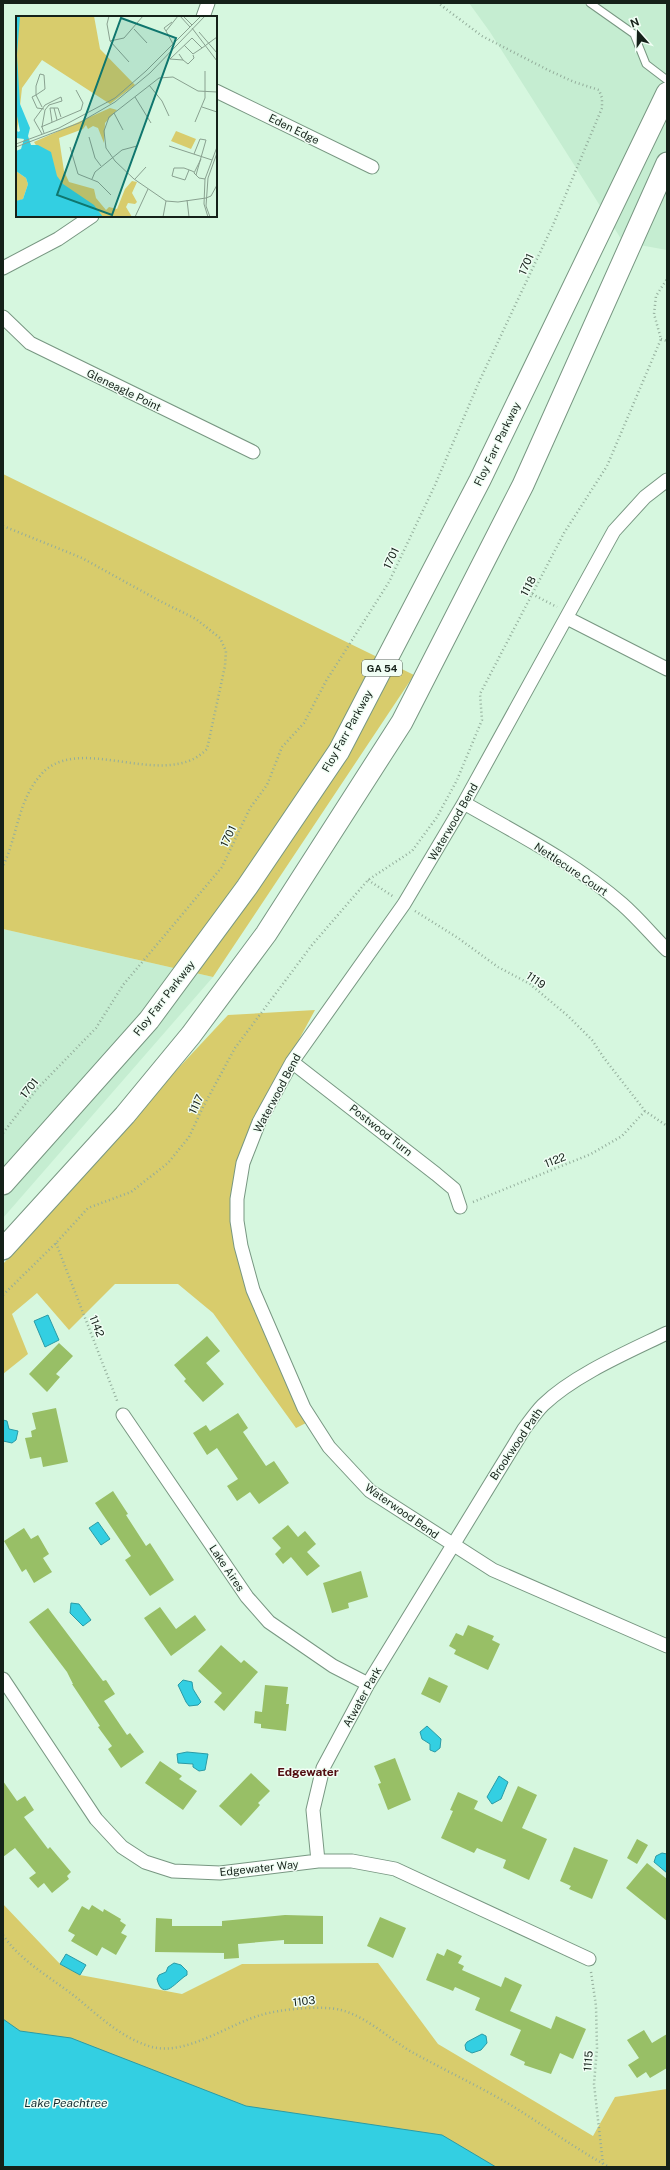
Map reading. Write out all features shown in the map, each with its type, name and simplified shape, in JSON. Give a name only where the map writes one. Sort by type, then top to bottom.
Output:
[{"type":"main road","name":"Floy Farr Parkway","points":[[3,1184],[149,1020],[247,887],[339,751],[480,480],[667,94]]},
{"type":"main road","points":[[3,1250],[125,1115],[191,1035],[266,934],[402,722],[523,485],[667,163]]},
{"type":"street","points":[[202,16],[208,3]]},
{"type":"street","name":"Eden Edge","points":[[217,91],[372,167]]},
{"type":"street","points":[[3,268],[58,239],[91,217]]},
{"type":"street","name":"Gleneagle Point","points":[[3,317],[30,343],[254,452]]},
{"type":"street","name":"Waterwood Bend","points":[[667,480],[645,497],[614,531],[464,803],[404,904],[292,1062],[259,1122],[243,1164],[237,1199],[237,1221],[241,1246],[253,1290],[304,1408],[329,1447],[370,1491],[493,1570],[667,1646]]},
{"type":"street","points":[[568,616],[667,669]]},
{"type":"street","name":"Nettlecure Court","points":[[464,803],[566,863],[604,890],[623,904],[667,950]]},
{"type":"street","name":"Postwood Turn","points":[[292,1062],[454,1189],[460,1207]]},
{"type":"street","name":"Brookwood Path","points":[[452,1545],[524,1429],[541,1406],[555,1394],[582,1377],[667,1333]]},
{"type":"street","name":"Lake Aires","points":[[123,1415],[247,1597],[269,1622],[333,1666],[368,1684]]},
{"type":"street","name":"Atwater Park","points":[[318,1861],[313,1810],[321,1775],[368,1684],[452,1545]]},
{"type":"street","name":"Edgewater Way","points":[[3,1679],[96,1819],[122,1847],[145,1862],[173,1871],[220,1873],[318,1861],[352,1861],[395,1869],[589,1959]]},
{"type":"lane","points":[[590,3],[634,34],[646,64],[667,80]]},
{"type":"lane","points":[[650,200],[667,178]]},
{"type":"path","name":"1701","points":[[3,1133],[36,1090],[96,1028],[123,985],[222,867],[250,808],[267,785],[282,747],[304,723],[326,680],[389,582],[435,485],[479,382],[553,225],[602,108],[599,90],[554,73],[482,36],[438,3]]},
{"type":"path","points":[[667,278],[656,296],[654,314],[661,339],[667,341]]},
{"type":"path","name":"1118","points":[[368,880],[412,851],[436,817],[457,780],[482,720],[480,694],[564,533],[606,466],[661,339]]},
{"type":"path","points":[[3,526],[82,558],[196,619],[220,638],[226,651],[225,666],[207,749],[198,758],[187,762],[162,765],[72,758],[51,765],[39,776],[25,798],[3,866]]},
{"type":"path","points":[[532,594],[568,616]]},
{"type":"path","name":"1119","points":[[368,880],[458,938],[498,967],[530,984],[568,1016],[592,1040],[645,1111],[667,1126]]},
{"type":"path","name":"1117","points":[[3,1295],[56,1243],[88,1208],[131,1192],[168,1163],[189,1137],[203,1107],[235,1048],[312,945],[368,880]]},
{"type":"path","name":"1122","points":[[460,1207],[591,1154],[622,1136],[645,1111]]},
{"type":"path","name":"1142","points":[[56,1243],[123,1415]]},
{"type":"path","name":"1103","points":[[3,1935],[25,1961],[52,1978],[121,2033],[153,2048],[167,2048],[190,2044],[262,2015],[319,2007],[340,2010],[360,2017],[408,2050],[514,2107],[609,2167]]},
{"type":"path","name":"1115","points":[[589,1959],[596,2006],[597,2048],[594,2084],[604,2164]]},
{"type":"shaded area","points":[[469,3],[667,3],[667,250],[623,242],[490,32]]},
{"type":"shaded area","points":[[3,474],[414,675],[213,977],[3,929]]},
{"type":"shaded area","points":[[3,929],[213,977],[3,1218]]},
{"type":"shaded area","points":[[315,1010],[250,1130],[232,1199],[250,1295],[308,1422],[296,1428],[213,1313],[178,1284],[115,1284],[69,1330],[37,1293],[12,1314],[28,1354],[3,1374],[3,1264],[107,1150],[144,1105],[228,1015]]},
{"type":"shaded area","points":[[3,1904],[60,1964],[80,1975],[182,1994],[242,1964],[378,1963],[438,2044],[593,2136],[615,2097],[667,2089],[667,2167],[459,2167],[3,2044]]},
{"type":"water","points":[[48,1315],[59,1340],[45,1347],[34,1321]]},
{"type":"water","points":[[3,1420],[7,1421],[9,1429],[18,1431],[16,1440],[12,1443],[3,1441]]},
{"type":"water","points":[[98,1522],[110,1539],[101,1545],[89,1528]]},
{"type":"water","points":[[71,1603],[79,1604],[91,1620],[83,1626],[70,1613]]},
{"type":"water","points":[[183,1680],[192,1682],[193,1689],[201,1702],[198,1705],[189,1706],[186,1702],[178,1685]]},
{"type":"water","points":[[427,1726],[441,1739],[440,1748],[435,1752],[430,1750],[430,1744],[422,1739],[420,1732]]},
{"type":"water","points":[[187,1752],[208,1754],[205,1770],[199,1771],[193,1767],[193,1764],[178,1763],[177,1754]]},
{"type":"water","points":[[499,1776],[508,1782],[501,1799],[492,1804],[487,1797]]},
{"type":"water","points":[[662,1853],[667,1854],[667,1873],[654,1862],[656,1856]]},
{"type":"water","points":[[66,1954],[86,1965],[80,1975],[60,1964]]},
{"type":"water","points":[[174,1963],[181,1965],[187,1971],[187,1975],[170,1988],[166,1990],[163,1989],[157,1979],[159,1975],[166,1972],[168,1967]]},
{"type":"water","name":"Lake Peachtree","points":[[3,2019],[20,2031],[71,2038],[246,2106],[442,2135],[496,2167],[3,2167]]},
{"type":"water","points":[[482,2034],[486,2036],[487,2043],[481,2050],[472,2053],[466,2050],[465,2045],[467,2042]]},
{"type":"building","points":[[207,1336],[220,1351],[206,1363],[224,1384],[203,1402],[184,1381],[186,1379],[174,1365]]},
{"type":"building","points":[[59,1343],[73,1356],[56,1374],[60,1377],[47,1392],[29,1374]]},
{"type":"building","points":[[56,1408],[68,1462],[43,1467],[41,1457],[30,1459],[25,1438],[32,1437],[31,1431],[36,1429],[32,1413]]},
{"type":"building","points":[[238,1413],[248,1428],[243,1432],[266,1466],[274,1461],[289,1483],[259,1504],[250,1492],[237,1501],[227,1486],[238,1479],[217,1448],[207,1455],[193,1433],[206,1425],[210,1431]]},
{"type":"building","points":[[113,1491],[128,1514],[126,1515],[146,1546],[150,1543],[174,1580],[150,1596],[125,1560],[131,1556],[95,1503]]},
{"type":"building","points":[[288,1525],[298,1537],[305,1531],[316,1544],[307,1552],[320,1566],[307,1576],[291,1557],[283,1564],[275,1554],[281,1548],[272,1538]]},
{"type":"building","points":[[24,1528],[31,1539],[38,1535],[49,1554],[43,1558],[52,1572],[34,1583],[26,1569],[22,1572],[4,1541]]},
{"type":"building","points":[[361,1571],[368,1597],[348,1603],[349,1608],[332,1613],[323,1583]]},
{"type":"building","points":[[160,1607],[176,1629],[195,1615],[206,1630],[171,1656],[144,1618]]},
{"type":"building","points":[[48,1608],[103,1681],[106,1680],[115,1694],[104,1701],[127,1735],[130,1733],[144,1752],[121,1768],[108,1749],[112,1746],[98,1727],[100,1726],[72,1684],[67,1672],[29,1622]]},
{"type":"building","points":[[468,1625],[494,1636],[492,1640],[500,1644],[488,1670],[454,1654],[456,1650],[449,1646],[456,1633],[463,1636]]},
{"type":"building","points":[[221,1645],[241,1663],[244,1660],[258,1672],[224,1711],[214,1702],[222,1693],[198,1671]]},
{"type":"building","points":[[429,1677],[448,1686],[440,1703],[421,1694]]},
{"type":"building","points":[[265,1685],[288,1687],[286,1704],[289,1704],[286,1731],[261,1728],[261,1724],[254,1723],[255,1711],[262,1712]]},
{"type":"building","points":[[395,1758],[411,1800],[388,1810],[378,1784],[381,1783],[374,1766]]},
{"type":"building","points":[[160,1761],[182,1776],[179,1779],[197,1791],[183,1810],[145,1783]]},
{"type":"building","points":[[251,1773],[270,1791],[258,1803],[260,1805],[241,1826],[219,1806]]},
{"type":"building","points":[[3,1781],[17,1801],[25,1796],[34,1810],[24,1817],[48,1849],[50,1847],[71,1872],[67,1876],[69,1879],[52,1893],[44,1883],[38,1888],[29,1878],[36,1873],[15,1848],[3,1857]]},
{"type":"building","points":[[518,1786],[537,1795],[522,1828],[547,1839],[529,1880],[503,1868],[506,1860],[477,1848],[474,1853],[441,1838],[453,1811],[450,1810],[458,1792],[478,1801],[474,1809],[502,1822]]},
{"type":"building","points":[[637,1839],[648,1845],[637,1864],[627,1858]]},
{"type":"building","points":[[574,1847],[608,1860],[592,1899],[569,1889],[571,1886],[560,1881]]},
{"type":"building","points":[[647,1863],[667,1879],[667,1921],[626,1888]]},
{"type":"building","points":[[92,1905],[103,1912],[104,1909],[121,1919],[120,1921],[126,1925],[121,1933],[127,1936],[116,1955],[102,1947],[97,1956],[71,1941],[75,1935],[68,1931],[82,1906],[89,1910]]},
{"type":"building","points":[[285,1915],[323,1916],[323,1944],[284,1944],[284,1940],[238,1944],[239,1958],[224,1959],[224,1953],[155,1952],[156,1918],[172,1919],[172,1926],[222,1926],[222,1921]]},
{"type":"building","points":[[380,1917],[406,1928],[393,1958],[367,1946]]},
{"type":"building","points":[[447,1949],[462,1956],[458,1963],[464,1966],[462,1970],[501,1987],[505,1977],[522,1985],[510,2011],[551,2029],[556,2016],[586,2029],[573,2059],[560,2053],[551,2074],[524,2065],[525,2062],[510,2055],[521,2030],[475,2010],[480,1998],[455,1987],[453,1991],[426,1980],[437,1953],[444,1956]]},
{"type":"building","points":[[644,2030],[652,2043],[667,2034],[667,2068],[650,2078],[646,2072],[637,2078],[628,2065],[639,2058],[627,2040]]},
{"type":"district","name":"Edgewater","points":[[308,1772]]}]
